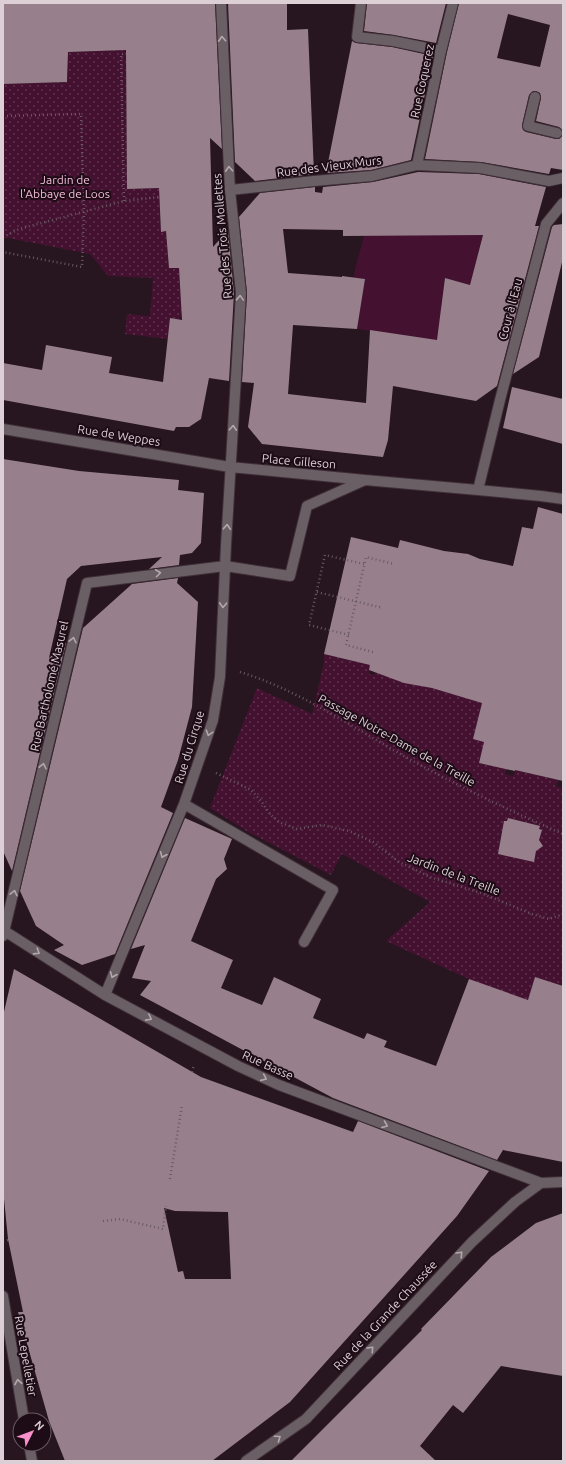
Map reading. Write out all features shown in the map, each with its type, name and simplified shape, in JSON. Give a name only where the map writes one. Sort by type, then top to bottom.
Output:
[{"type":"street","name":"Rue des Trois Mollettes","points":[[221,3],[230,190],[241,293],[230,467]]},
{"type":"street","points":[[360,3],[357,37],[393,41],[441,51]]},
{"type":"street","name":"Rue Coquerez","points":[[417,165],[441,51],[453,3]]},
{"type":"street","points":[[535,97],[528,126],[556,133]]},
{"type":"street","name":"Rue des Vieux Murs","points":[[230,190],[372,176],[417,165],[480,168],[549,181],[563,178]]},
{"type":"street","name":"Cour à l'Eau","points":[[478,490],[546,224],[563,202]]},
{"type":"street","name":"Rue de Weppes","points":[[3,429],[230,467]]},
{"type":"street","name":"Place Gilleson","points":[[230,467],[563,499]]},
{"type":"street","name":"Rue du Cirque","points":[[105,995],[184,804],[213,720],[221,666],[230,467]]},
{"type":"street","name":"Place Gilleson","points":[[225,566],[290,576],[307,506],[366,480]]},
{"type":"street","name":"Rue Bartholomé Masurel","points":[[3,932],[87,583],[225,566]]},
{"type":"street","points":[[184,804],[333,890],[304,942]]},
{"type":"street","name":"Rue Basse","points":[[3,932],[105,995],[238,1066],[279,1085],[541,1183]]},
{"type":"street","points":[[541,1183],[563,1182]]},
{"type":"street","name":"Rue de la Grande Chaussée","points":[[246,1461],[306,1419],[472,1242],[515,1202],[541,1183]]},
{"type":"street","name":"Rue Lepelletier","points":[[3,1296],[23,1412]]},
{"type":"path","points":[[124,201],[121,54],[126,54]]},
{"type":"path","points":[[3,116],[81,114],[84,212],[82,267],[3,252]]},
{"type":"path","points":[[3,237],[19,229],[124,201],[159,197]]},
{"type":"path","points":[[349,635],[309,625],[325,555],[364,564]]},
{"type":"path","points":[[373,652],[346,645],[364,564],[366,557],[394,564]]},
{"type":"path","points":[[316,592],[356,603],[384,608]]},
{"type":"path","name":"Passage Notre-Dame de la Treille","points":[[221,666],[259,678],[314,705],[403,756],[500,806],[563,834]]},
{"type":"path","name":"Jardin de la Treille","points":[[199,764],[250,790],[262,801],[270,814],[279,822],[298,829],[322,825],[349,831],[373,842],[399,862],[430,877],[481,893],[532,914],[549,919],[563,914]]},
{"type":"path","points":[[170,1179],[182,1105]]},
{"type":"path","points":[[103,1221],[120,1219],[163,1229],[166,1206]]},
{"type":"path","points":[[3,1241],[8,1240]]},
{"type":"green space","name":"Jardin de l'Abbaye de Loos","points":[[126,50],[127,188],[159,188],[161,232],[166,231],[169,268],[179,268],[182,310],[180,320],[170,319],[169,339],[125,334],[127,314],[150,316],[153,278],[108,276],[90,254],[3,237],[3,84],[67,82],[68,52]]},
{"type":"green space","points":[[486,222],[470,285],[445,278],[441,306],[461,344],[357,329],[365,279],[354,278],[364,236]]},
{"type":"green space","points":[[324,654],[370,665],[369,674],[374,675],[377,667],[394,679],[424,686],[426,678],[492,707],[481,705],[480,711],[491,713],[479,763],[487,765],[489,753],[508,758],[505,774],[513,776],[515,770],[558,780],[556,786],[563,788],[563,986],[535,977],[525,1011],[471,980],[386,941],[430,902],[342,854],[331,875],[248,832],[210,808],[257,688],[312,714],[324,663]]},
{"type":"building","points":[[3,3],[215,3],[222,149],[210,138],[213,247],[228,230],[234,293],[229,381],[209,378],[201,419],[189,427],[176,427],[174,431],[3,400],[3,363],[42,370],[46,345],[112,357],[109,373],[163,382],[170,318],[182,320],[179,268],[169,268],[166,231],[161,232],[159,188],[127,189],[126,50],[68,52],[67,82],[3,84]]},
{"type":"building","points":[[228,3],[287,3],[287,30],[308,29],[314,174],[255,181],[235,162]]},
{"type":"building","points":[[367,3],[446,3],[436,43],[364,31]]},
{"type":"building","points":[[459,3],[563,3],[563,131],[559,127],[536,121],[541,98],[540,93],[536,91],[533,91],[529,95],[522,125],[523,130],[526,132],[556,139],[559,139],[563,135],[563,170],[551,168],[549,174],[481,162],[425,159],[447,52]],"holes":[[[508,14],[550,25],[540,67],[497,58]]]},
{"type":"building","points":[[352,41],[356,43],[392,47],[433,56],[411,160],[371,170],[326,173]]},
{"type":"building","points":[[418,172],[479,174],[546,187],[535,226],[539,226],[497,386],[476,401],[393,386],[388,440],[383,457],[262,444],[248,427],[254,383],[242,382],[247,293],[239,217],[260,193],[315,187],[315,192],[322,193],[323,187],[373,182]],"holes":[[[283,229],[343,230],[343,236],[483,235],[470,285],[445,278],[437,340],[370,330],[366,403],[288,394],[293,325],[357,329],[365,279],[342,276],[288,273]]]},
{"type":"building","points":[[563,224],[563,258],[539,357],[513,374],[552,227],[554,225]]},
{"type":"building","points":[[512,387],[563,399],[563,444],[503,428]]},
{"type":"building","points":[[3,459],[79,471],[179,480],[178,490],[204,493],[201,543],[192,553],[180,555],[179,565],[149,569],[162,557],[81,566],[67,579],[49,658],[66,643],[12,871],[3,851]]},
{"type":"building","points":[[538,507],[563,514],[563,781],[479,763],[484,742],[473,739],[482,703],[432,688],[404,683],[369,670],[370,665],[324,654],[351,537],[398,548],[400,540],[444,551],[468,554],[480,559],[513,566],[522,527],[533,529]]},
{"type":"building","points":[[178,578],[177,583],[198,602],[192,707],[178,760],[161,807],[173,813],[115,954],[82,965],[54,950],[64,945],[36,926],[20,891],[83,628],[132,584]]},
{"type":"building","points":[[185,818],[232,839],[224,859],[227,869],[216,879],[191,941],[233,960],[221,988],[262,1005],[274,977],[321,999],[313,1018],[364,1039],[367,1033],[387,1041],[384,1047],[436,1066],[469,979],[528,1000],[535,977],[563,986],[563,1162],[503,1150],[497,1160],[333,1098],[140,995],[151,981],[132,978],[145,945],[131,949]]},
{"type":"building","points":[[508,818],[540,826],[539,829],[542,830],[539,840],[543,846],[536,851],[534,862],[498,854],[504,821],[507,821]]},
{"type":"building","points":[[14,969],[201,1077],[353,1132],[358,1121],[489,1171],[457,1216],[290,1402],[212,1461],[65,1461],[52,1428],[52,1412],[46,1412],[18,1312],[23,1312],[8,1239],[3,1189],[3,1016]],"holes":[[[164,1208],[175,1211],[228,1212],[231,1279],[185,1279],[183,1271],[178,1272]]]},
{"type":"building","points":[[563,1213],[563,1376],[501,1366],[463,1413],[453,1405],[420,1446],[436,1461],[291,1461],[422,1330],[421,1329],[491,1257],[536,1223]]}]
